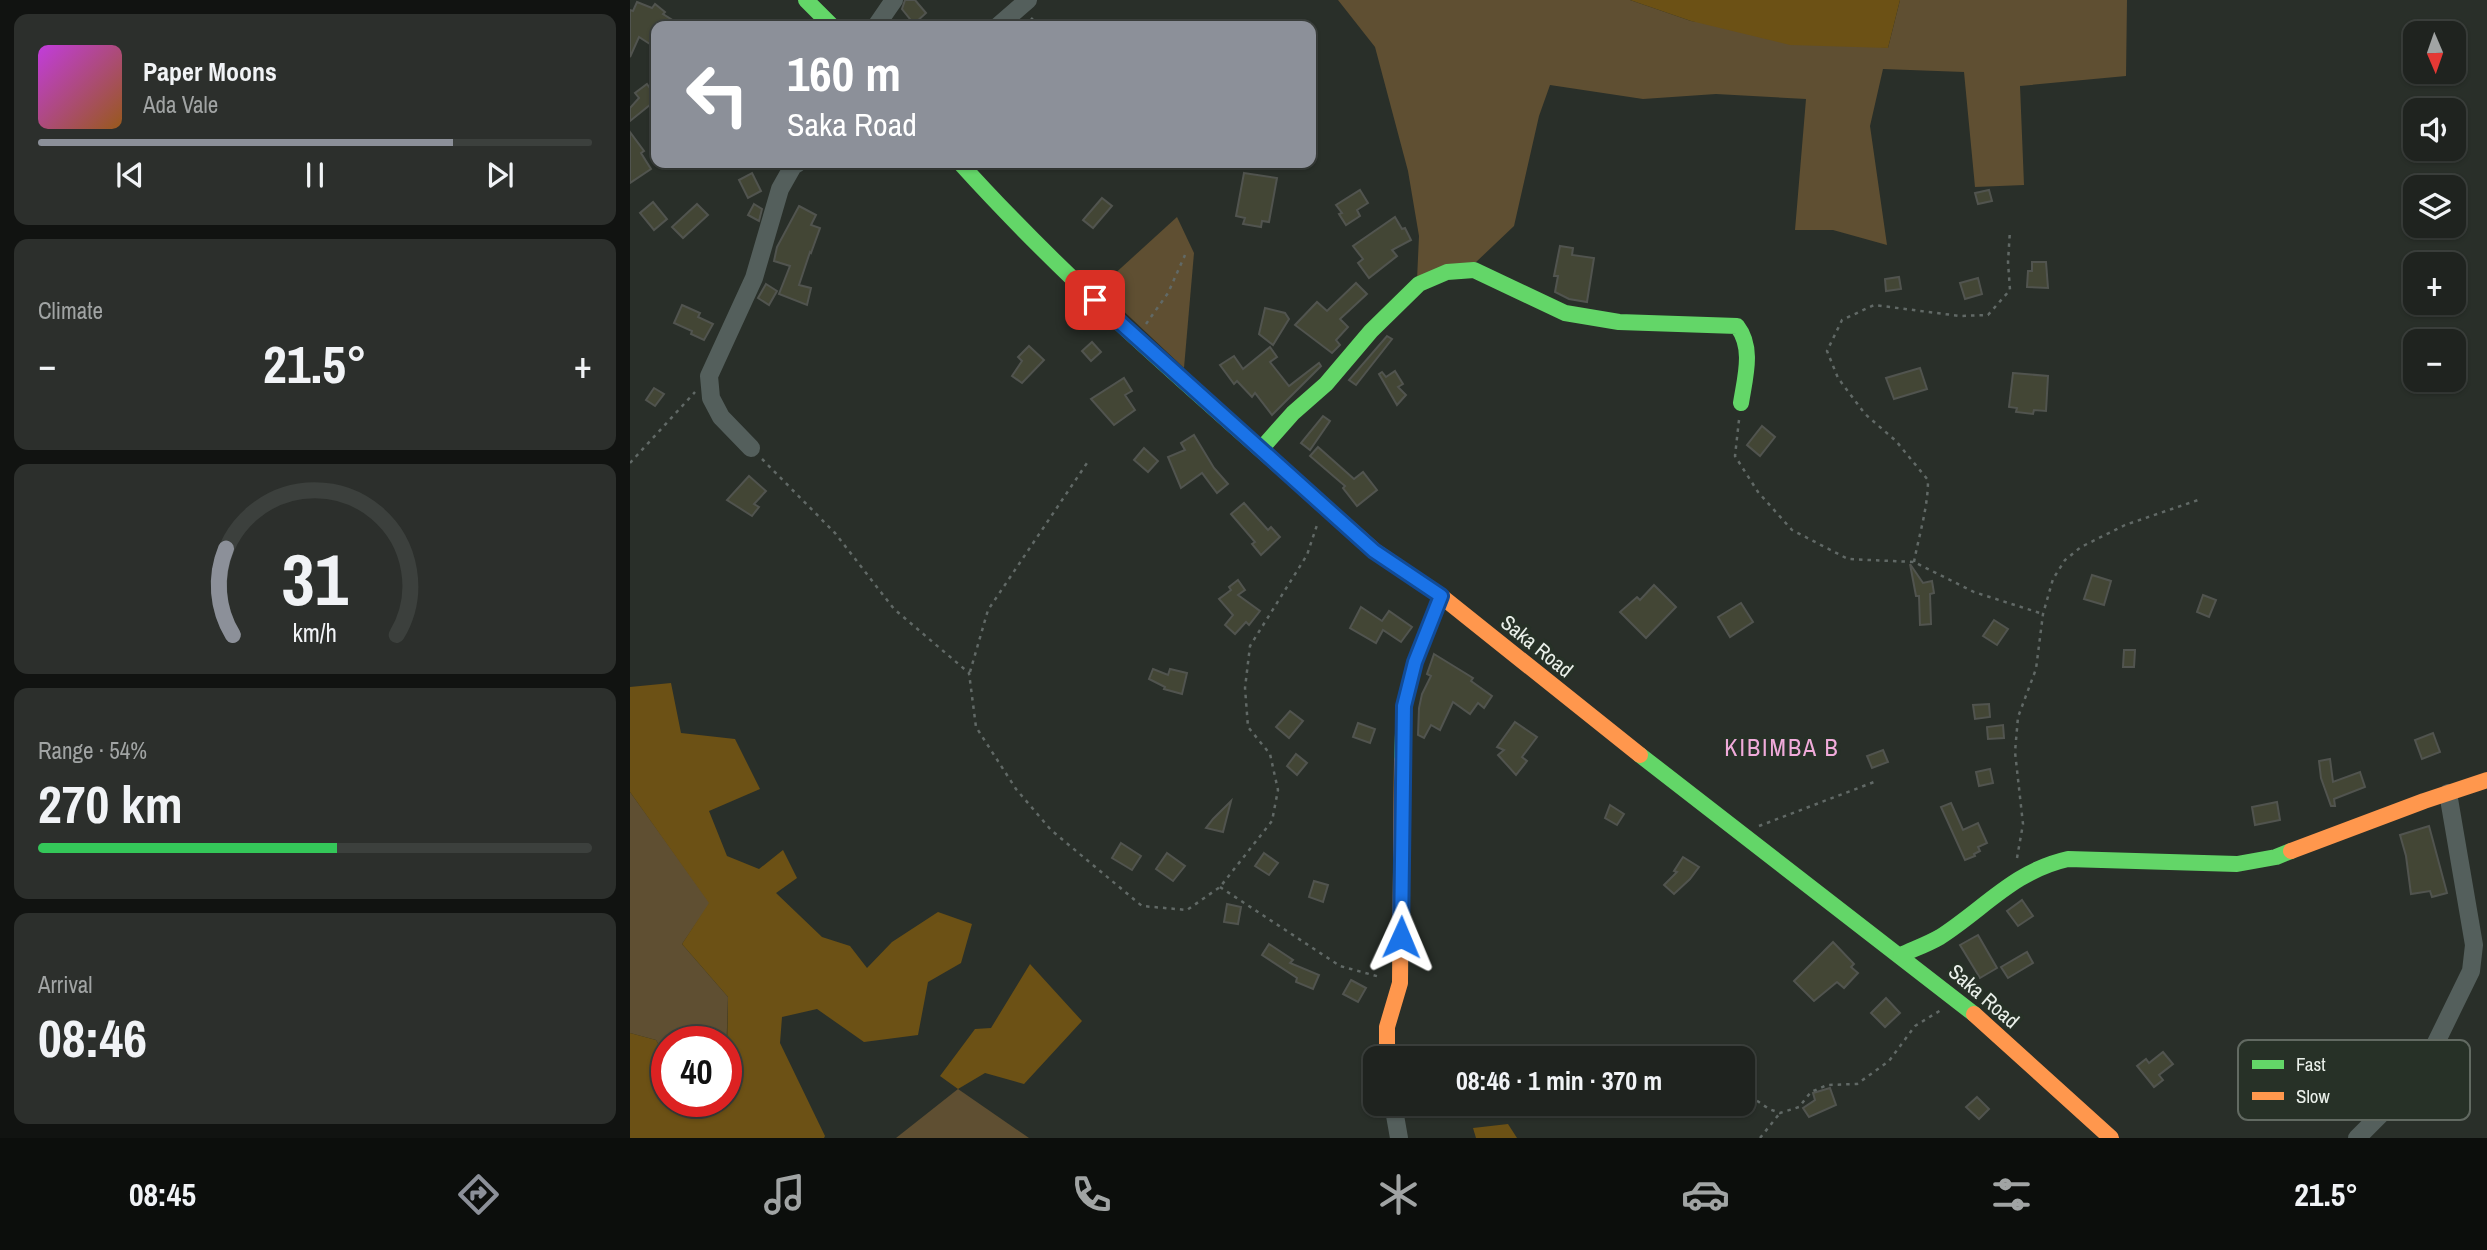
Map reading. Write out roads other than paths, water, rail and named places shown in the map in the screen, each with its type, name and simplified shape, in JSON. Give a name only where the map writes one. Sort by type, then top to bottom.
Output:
[{"type":"street","points":[[806,0],[827,21]]},
{"type":"street","points":[[879,21],[894,0]]},
{"type":"street","points":[[1004,21],[1028,0]]},
{"type":"street","points":[[751,448],[721,417],[711,398],[709,376],[754,278],[780,189],[792,168]]},
{"type":"street","name":"Saka Road","points":[[965,168],[1015,224],[1135,338],[1374,551],[1441,596],[1738,833],[1958,999],[2111,1138]]},
{"type":"street","points":[[1261,449],[1293,413],[1326,384],[1371,331],[1419,284],[1447,272],[1474,270],[1565,313],[1619,321],[1737,326],[1743,332],[1746,345],[1741,403]]},
{"type":"street","points":[[1387,1046],[1387,1027],[1400,983],[1404,706],[1415,662],[1441,596]]},
{"type":"street","points":[[1901,955],[1938,938],[1978,910],[2012,881],[2045,864],[2068,859],[2114,859],[2237,864],[2276,857],[2487,780]]},
{"type":"street","points":[[2437,1040],[2471,971],[2474,945],[2448,793]]},
{"type":"street","points":[[1395,1116],[1399,1138]]},
{"type":"street","points":[[2357,1138],[2376,1120]]},
{"type":"district","name":"KIBIMBA B","points":[[1782,747]]}]
